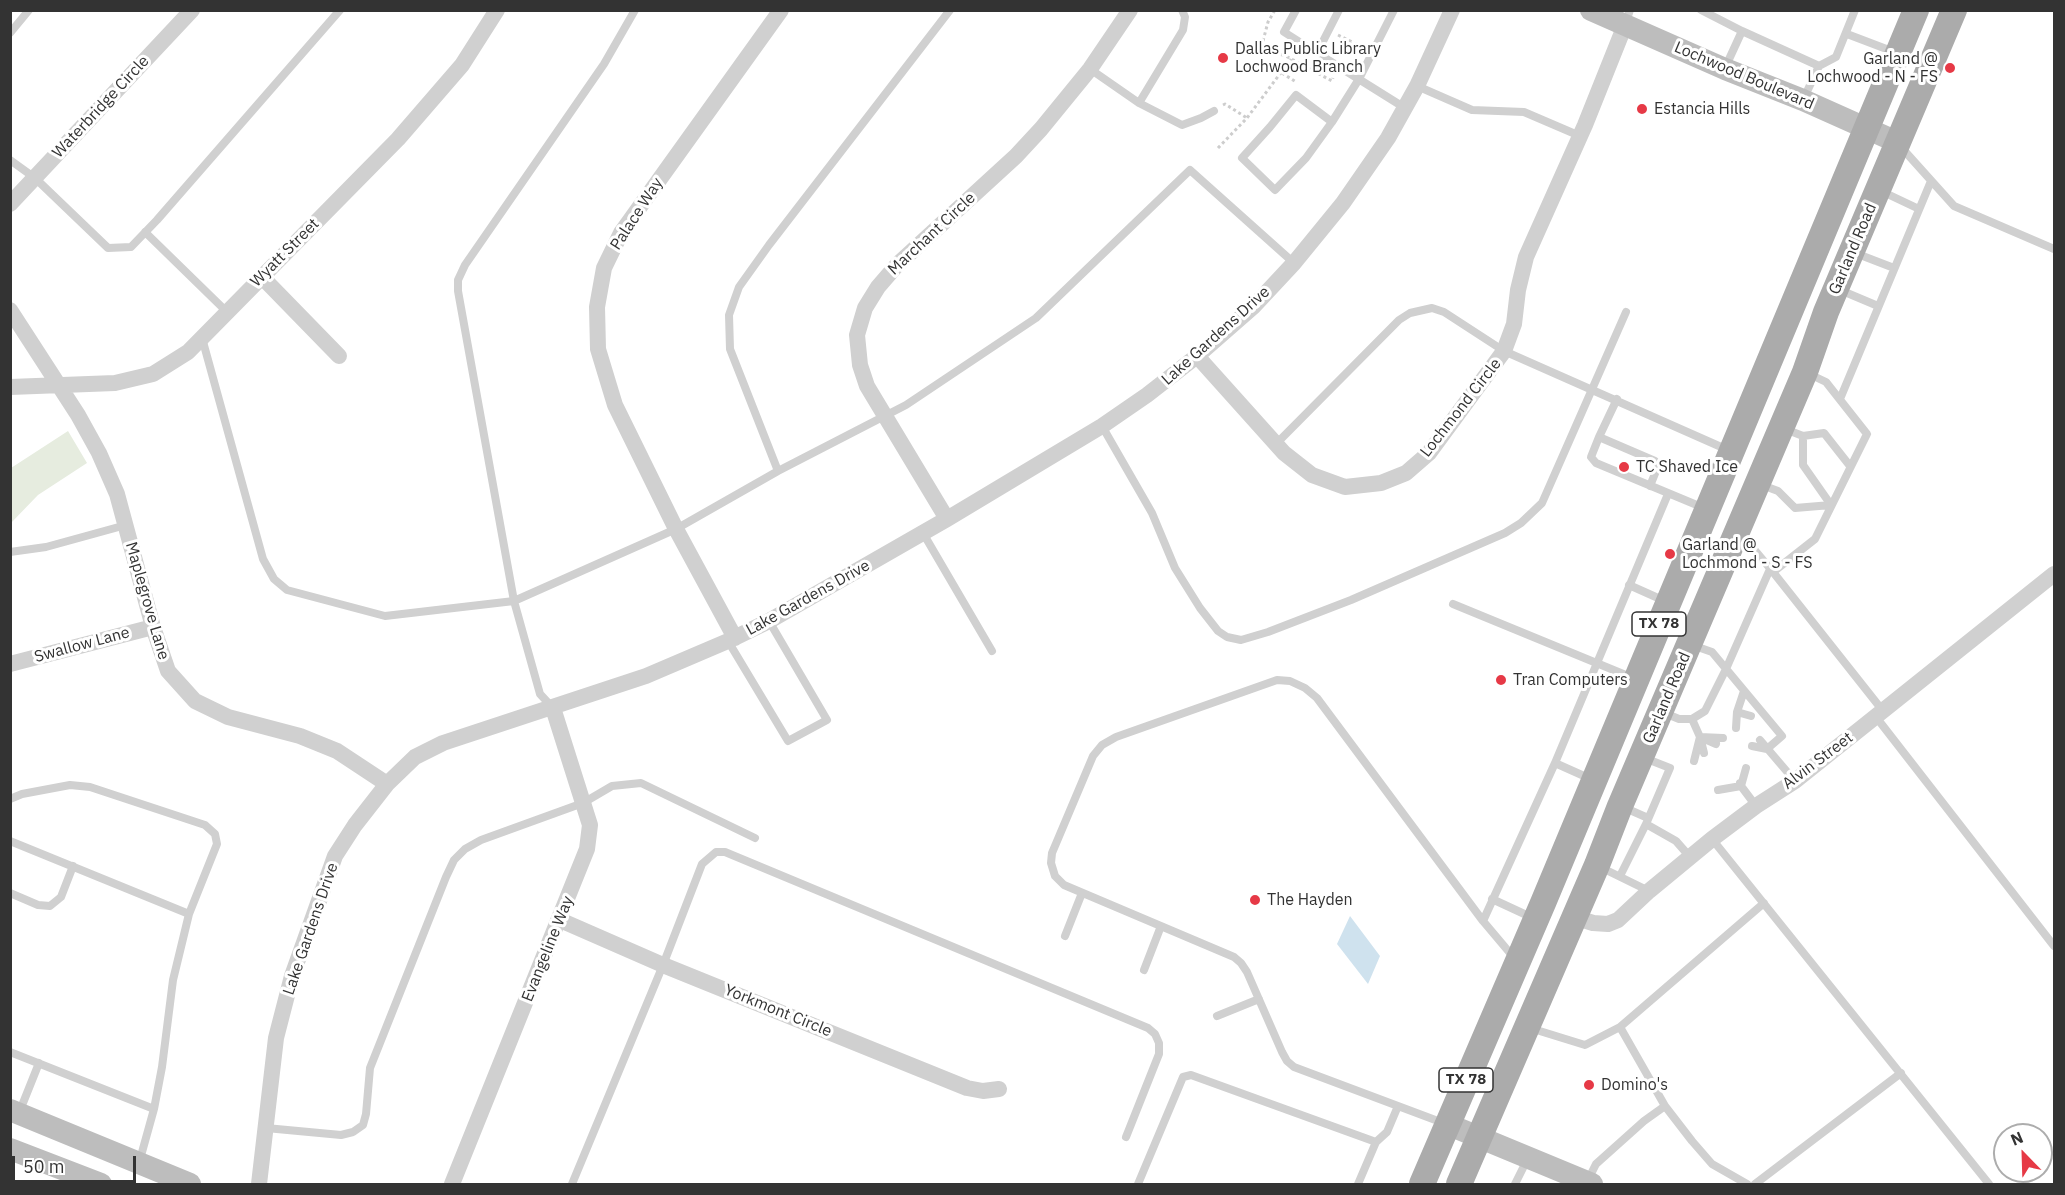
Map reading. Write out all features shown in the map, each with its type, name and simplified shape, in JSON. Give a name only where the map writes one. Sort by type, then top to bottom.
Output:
[{"type":"main road","name":"Garland Road","points":[[1422,1185],[1518,962],[1916,10]]},
{"type":"main road","name":"Garland Road","points":[[1459,1185],[1597,865],[1761,474],[1792,432],[1805,372],[1836,289],[1954,10]]},
{"type":"main road","points":[[1732,451],[1761,474]]},
{"type":"main road","points":[[1539,911],[1574,916]]},
{"type":"street","name":"Waterbridge Circle","points":[[10,204],[192,10]]},
{"type":"street","name":"Wyatt Street","points":[[10,387],[115,382],[153,374],[188,352],[398,139],[462,65],[498,10]]},
{"type":"street","name":"Palace Way","points":[[731,640],[615,405],[598,349],[597,307],[604,268],[621,233],[780,10]]},
{"type":"street","name":"Marchant Circle","points":[[947,519],[867,386],[860,365],[857,335],[865,308],[878,287],[897,265],[1016,156],[1041,129],[1090,69],[1130,10]]},
{"type":"street","name":"Lake Gardens Drive","points":[[259,1185],[276,1038],[292,976],[321,892],[340,849],[355,825],[387,784],[416,757],[443,743],[646,676],[731,640],[769,621],[947,519],[1102,426],[1147,395],[1197,356],[1253,307],[1294,263],[1343,203],[1388,138],[1418,86],[1452,10]]},
{"type":"street","name":"Lochwood Boulevard","points":[[1591,10],[1628,18],[1725,69],[1803,100],[1897,142]]},
{"type":"street","name":"Lochmond Circle","points":[[1197,356],[1276,444],[1312,475],[1345,487],[1381,483],[1406,473],[1429,453],[1504,351],[1514,324],[1518,290],[1526,257],[1580,136],[1628,18]]},
{"type":"street","points":[[262,277],[339,356]]},
{"type":"street","name":"Maplegrove Lane","points":[[10,310],[60,386],[99,453],[117,494],[153,627],[168,671],[195,701],[228,717],[300,736],[337,751],[387,784]]},
{"type":"street","name":"Alvin Street","points":[[1574,916],[1593,923],[1608,924],[1618,920],[1712,839],[1756,806],[1795,781],[2055,574]]},
{"type":"street","name":"Swallow Lane","points":[[10,664],[153,627]]},
{"type":"street","name":"Evangeline Way","points":[[452,1185],[587,849],[590,825],[553,708]]},
{"type":"street","name":"Yorkmont Circle","points":[[560,920],[663,965],[967,1088],[983,1091],[999,1089]]},
{"type":"street","points":[[15,1112],[190,1185]]},
{"type":"street","points":[[1447,1124],[1584,1183]]},
{"type":"street","points":[[10,1149],[99,1184]]},
{"type":"lane","points":[[10,33],[28,10]]},
{"type":"lane","points":[[10,160],[35,178],[108,248],[130,247],[146,232],[340,10]]},
{"type":"lane","points":[[553,708],[540,694],[514,601],[458,291],[459,280],[471,256],[604,63],[635,10]]},
{"type":"lane","points":[[778,471],[730,349],[729,315],[739,287],[950,10]]},
{"type":"lane","points":[[1139,103],[1183,30],[1185,17],[1182,10]]},
{"type":"lane","points":[[1296,10],[1284,32],[1405,108]]},
{"type":"lane","points":[[1317,53],[1339,10]]},
{"type":"lane","points":[[1332,122],[1296,95],[1242,158],[1275,190],[1306,158],[1332,122],[1359,79],[1394,10]]},
{"type":"lane","points":[[1701,10],[1819,66]]},
{"type":"lane","points":[[1803,100],[1819,66],[1836,57],[1855,10]]},
{"type":"lane","points":[[1725,69],[1742,31]]},
{"type":"lane","points":[[1847,34],[1898,54]]},
{"type":"lane","points":[[1090,69],[1139,103],[1182,125],[1214,111]]},
{"type":"lane","points":[[1418,86],[1472,110],[1524,112],[1580,136]]},
{"type":"lane","points":[[1897,142],[1954,206],[2055,249]]},
{"type":"lane","points":[[202,338],[263,559],[274,579],[287,590],[385,616],[514,601],[676,529],[778,471],[884,416],[942,382],[1036,318],[1190,170],[1294,263]]},
{"type":"lane","points":[[1840,399],[1931,181]]},
{"type":"lane","points":[[1878,190],[1919,208]]},
{"type":"lane","points":[[146,232],[227,312]]},
{"type":"lane","points":[[1851,252],[1894,268]]},
{"type":"lane","points":[[1836,289],[1878,306]]},
{"type":"lane","points":[[1276,444],[1399,320],[1410,313],[1432,308],[1444,312],[1504,351],[1593,388],[1732,451]]},
{"type":"lane","points":[[1102,426],[1152,513],[1175,568],[1200,608],[1218,631],[1227,637],[1241,639],[1268,632],[1351,600],[1521,524],[1542,503],[1626,312]]},
{"type":"lane","points":[[1661,712],[1679,719],[1692,719],[1705,711],[1772,570],[1815,540],[1867,434],[1826,382],[1805,372]]},
{"type":"lane","points":[[1617,399],[1591,457],[1596,463],[1707,509]]},
{"type":"lane","points":[[1832,505],[1803,465],[1792,432],[1824,433],[1851,466]]},
{"type":"lane","points":[[1599,437],[1655,462],[1658,466],[1650,486]]},
{"type":"lane","points":[[1761,474],[1795,508],[1832,505]]},
{"type":"lane","points":[[1483,921],[1554,763],[1668,494]]},
{"type":"lane","points":[[10,552],[46,547],[126,525]]},
{"type":"lane","points":[[923,533],[992,651]]},
{"type":"lane","points":[[1734,539],[1753,548],[1772,570],[2055,946]]},
{"type":"lane","points":[[1629,585],[1668,603]]},
{"type":"lane","points":[[1453,604],[1636,679]]},
{"type":"lane","points":[[731,640],[788,741],[827,720],[769,621]]},
{"type":"lane","points":[[1689,644],[1712,652],[1782,736],[1767,749]]},
{"type":"lane","points":[[1447,1124],[1294,1067],[1287,1061],[1247,972],[1234,957],[1064,885],[1055,876],[1051,864],[1052,853],[1093,756],[1102,745],[1116,736],[1277,680],[1290,681],[1305,688],[1317,698],[1483,921],[1518,962]]},
{"type":"lane","points":[[1736,728],[1737,712],[1744,691]]},
{"type":"lane","points":[[1737,712],[1748,718]]},
{"type":"lane","points":[[1692,719],[1704,753]]},
{"type":"lane","points":[[1700,737],[1720,741]]},
{"type":"lane","points":[[1694,761],[1700,737]]},
{"type":"lane","points":[[1763,737],[1767,749],[1795,781]]},
{"type":"lane","points":[[1752,746],[1767,749]]},
{"type":"lane","points":[[1620,876],[1670,768],[1642,756]]},
{"type":"lane","points":[[1554,763],[1594,780]]},
{"type":"lane","points":[[1741,786],[1743,771]]},
{"type":"lane","points":[[266,1128],[341,1135],[353,1132],[363,1125],[370,1068],[454,860],[465,849],[481,840],[583,803],[612,786],[641,783],[755,838]]},
{"type":"lane","points":[[1727,783],[1741,786],[1756,806]]},
{"type":"lane","points":[[10,799],[22,794],[70,785],[90,787],[205,825],[215,834],[217,844],[189,914],[173,980],[162,1067],[154,1109],[139,1163]]},
{"type":"lane","points":[[1718,790],[1741,786]]},
{"type":"lane","points":[[1620,806],[1647,821],[1676,842],[1690,857]]},
{"type":"lane","points":[[1712,839],[1989,1185]]},
{"type":"lane","points":[[10,841],[189,914]]},
{"type":"lane","points":[[572,1185],[702,864],[716,852],[725,852],[1148,1028],[1160,1043],[1159,1054],[1126,1137]]},
{"type":"lane","points":[[1597,865],[1649,891]]},
{"type":"lane","points":[[10,893],[38,905],[50,906],[61,897],[73,866]]},
{"type":"lane","points":[[1065,936],[1082,892]]},
{"type":"lane","points":[[1492,899],[1539,911]]},
{"type":"lane","points":[[1527,1028],[1585,1045],[1620,1027],[1764,903]]},
{"type":"lane","points":[[1144,970],[1161,926]]},
{"type":"lane","points":[[1217,1016],[1259,999]]},
{"type":"lane","points":[[1620,1027],[1665,1106],[1712,1164],[1748,1185]]},
{"type":"lane","points":[[10,1052],[154,1109]]},
{"type":"lane","points":[[15,1112],[39,1063]]},
{"type":"lane","points":[[1755,1185],[1901,1073]]},
{"type":"lane","points":[[1138,1185],[1183,1077],[1191,1075],[1377,1142]]},
{"type":"lane","points":[[1358,1185],[1377,1142],[1387,1132],[1398,1106]]},
{"type":"lane","points":[[1584,1183],[1596,1164],[1644,1121],[1665,1106]]},
{"type":"lane","points":[[1515,1185],[1528,1158]]},
{"type":"path","points":[[1263,41],[1268,22],[1275,10]]},
{"type":"path","points":[[1328,30],[1373,53]]},
{"type":"path","points":[[1218,148],[1247,118],[1291,59]]},
{"type":"path","points":[[1234,109],[1247,118]]},
{"type":"shaded area","points":[[68,431],[87,463],[38,495],[11,523],[11,468]]},
{"type":"water","points":[[1350,916],[1380,956],[1368,984],[1337,944]]},
{"type":"place","name":"Dallas Public Library Lochwood Branch","points":[[1223,58]]},
{"type":"place","name":"Garland @ Lochwood - N - FS","points":[[1950,68]]},
{"type":"place","name":"Estancia Hills","points":[[1642,109]]},
{"type":"place","name":"TC Shaved Ice","points":[[1624,467]]},
{"type":"place","name":"Garland @ Lochmond - S - FS","points":[[1670,554]]},
{"type":"place","name":"Tran Computers","points":[[1501,680]]},
{"type":"place","name":"The Hayden","points":[[1255,900]]},
{"type":"place","name":"Domino's","points":[[1589,1085]]}]
